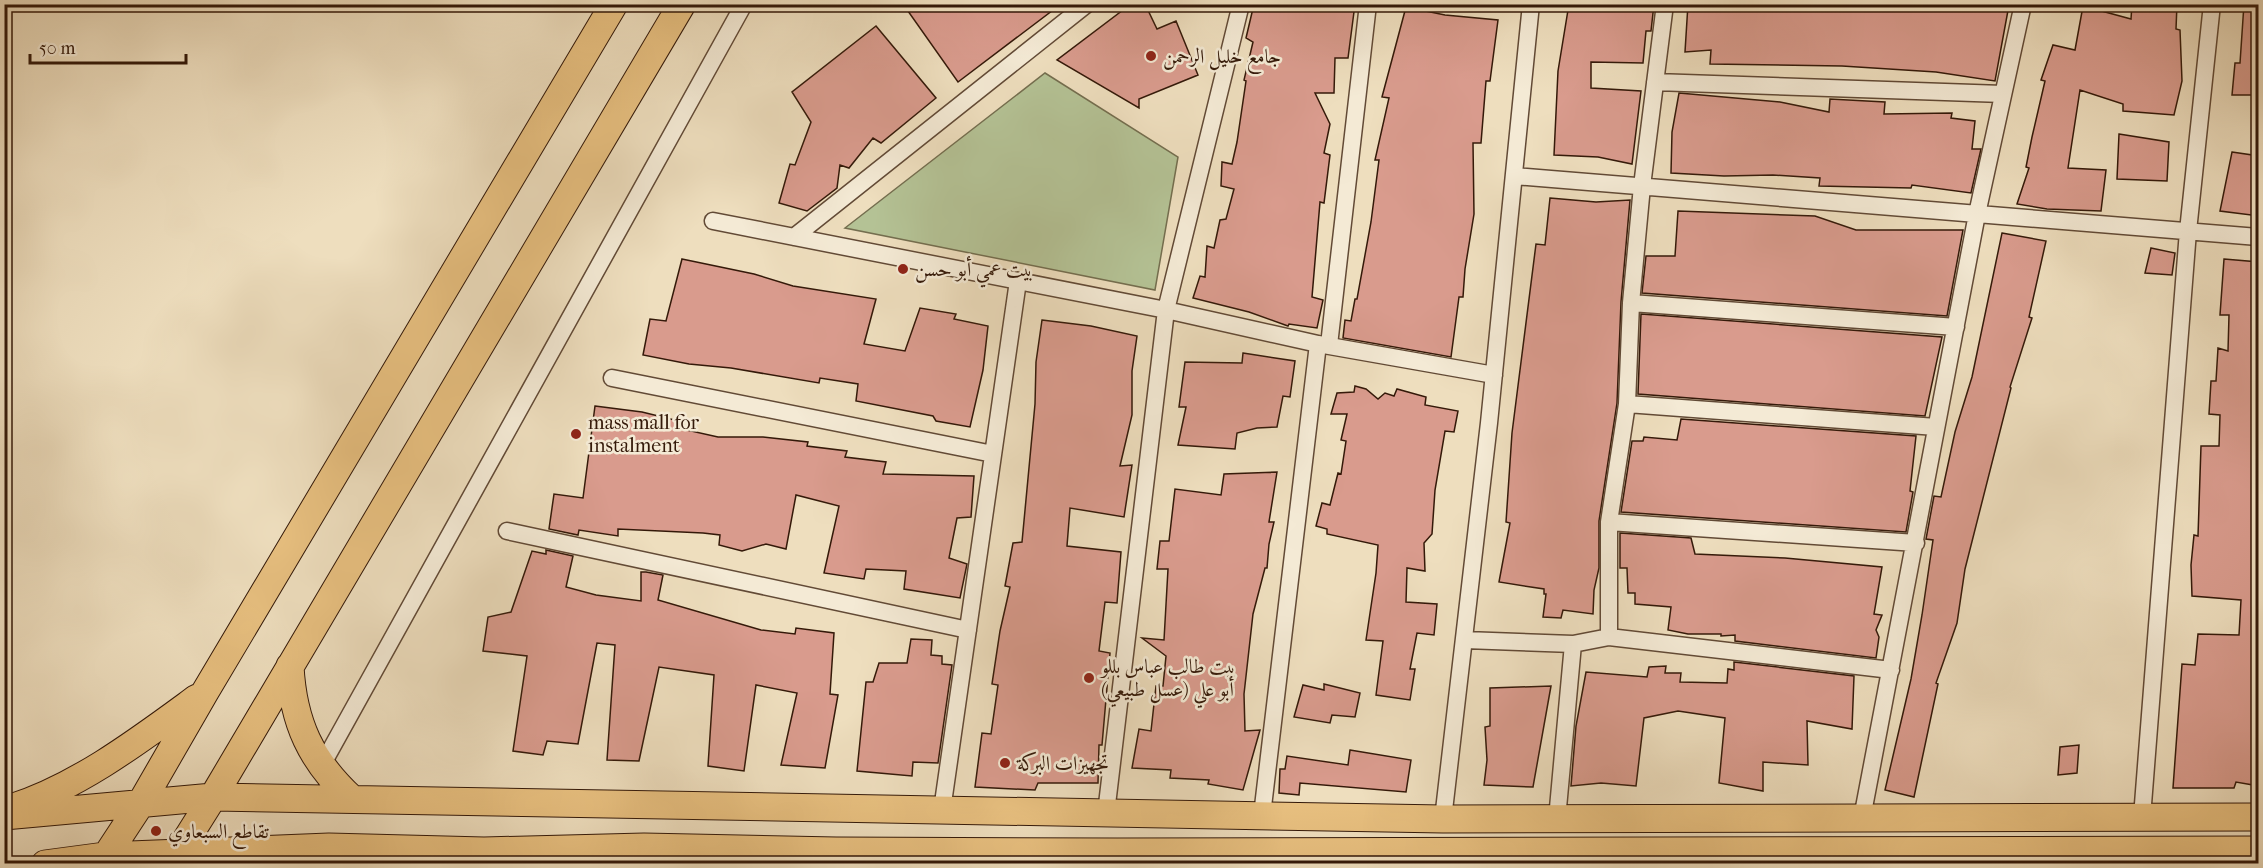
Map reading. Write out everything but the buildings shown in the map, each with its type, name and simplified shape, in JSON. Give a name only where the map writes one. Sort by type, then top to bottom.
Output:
[{"type":"main road","points":[[103,860],[141,803],[614,4]]},
{"type":"main road","points":[[175,858],[682,4]]},
{"type":"main road","points":[[290,666],[293,697],[300,726],[321,767],[352,799]]},
{"type":"main road","points":[[4,810],[22,804],[88,772],[136,743],[205,692]]},
{"type":"main road","points":[[4,816],[213,797],[1443,819],[2259,817]]},
{"type":"main road","points":[[2209,817],[2209,850]]},
{"type":"main road","points":[[291,864],[329,847]]},
{"type":"main road","points":[[45,864],[329,847],[481,857],[642,855],[1113,858],[2124,857],[2209,850],[2259,850]]},
{"type":"street","points":[[321,767],[744,4]]},
{"type":"street","points":[[794,237],[1087,4]]},
{"type":"street","points":[[1107,813],[1166,310],[1241,4]]},
{"type":"street","points":[[1262,815],[1368,4]]},
{"type":"street","points":[[1443,819],[1494,375],[1531,4]]},
{"type":"street","points":[[1609,637],[1609,522],[1627,404],[1631,303],[1642,186],[1665,4]]},
{"type":"street","points":[[1862,818],[1977,214],[2023,4]]},
{"type":"street","points":[[2142,817],[2188,231],[2212,4]]},
{"type":"street","points":[[1655,82],[2003,94]]},
{"type":"street","points":[[1514,176],[2259,237]]},
{"type":"street","points":[[713,221],[1166,310],[1324,345],[1494,375]]},
{"type":"street","points":[[942,810],[1018,281]]},
{"type":"street","points":[[1631,303],[1956,327]]},
{"type":"street","points":[[612,378],[993,454]]},
{"type":"street","points":[[1627,404],[1936,428]]},
{"type":"street","points":[[1609,522],[1916,543]]},
{"type":"street","points":[[507,531],[968,630]]},
{"type":"street","points":[[1465,640],[1573,644],[1609,637],[1891,670]]},
{"type":"street","points":[[1557,819],[1573,644]]},
{"type":"green space","points":[[1045,73],[1178,157],[1155,290],[845,228]]},
{"type":"place","name":"جامع خليل الرحمن","points":[[1151,56]]},
{"type":"place","name":"بيت عمي أبو حسن","points":[[903,269]]},
{"type":"place","name":"mass mall for instalment","points":[[576,434]]},
{"type":"place","name":"بيت طالب عباس بللو أبو علي (عسل طبيعي)","points":[[1089,678]]},
{"type":"place","name":"تجهيزات البركة","points":[[1005,763]]},
{"type":"place","name":"تقاطع السبعاوي","points":[[156,831]]}]
